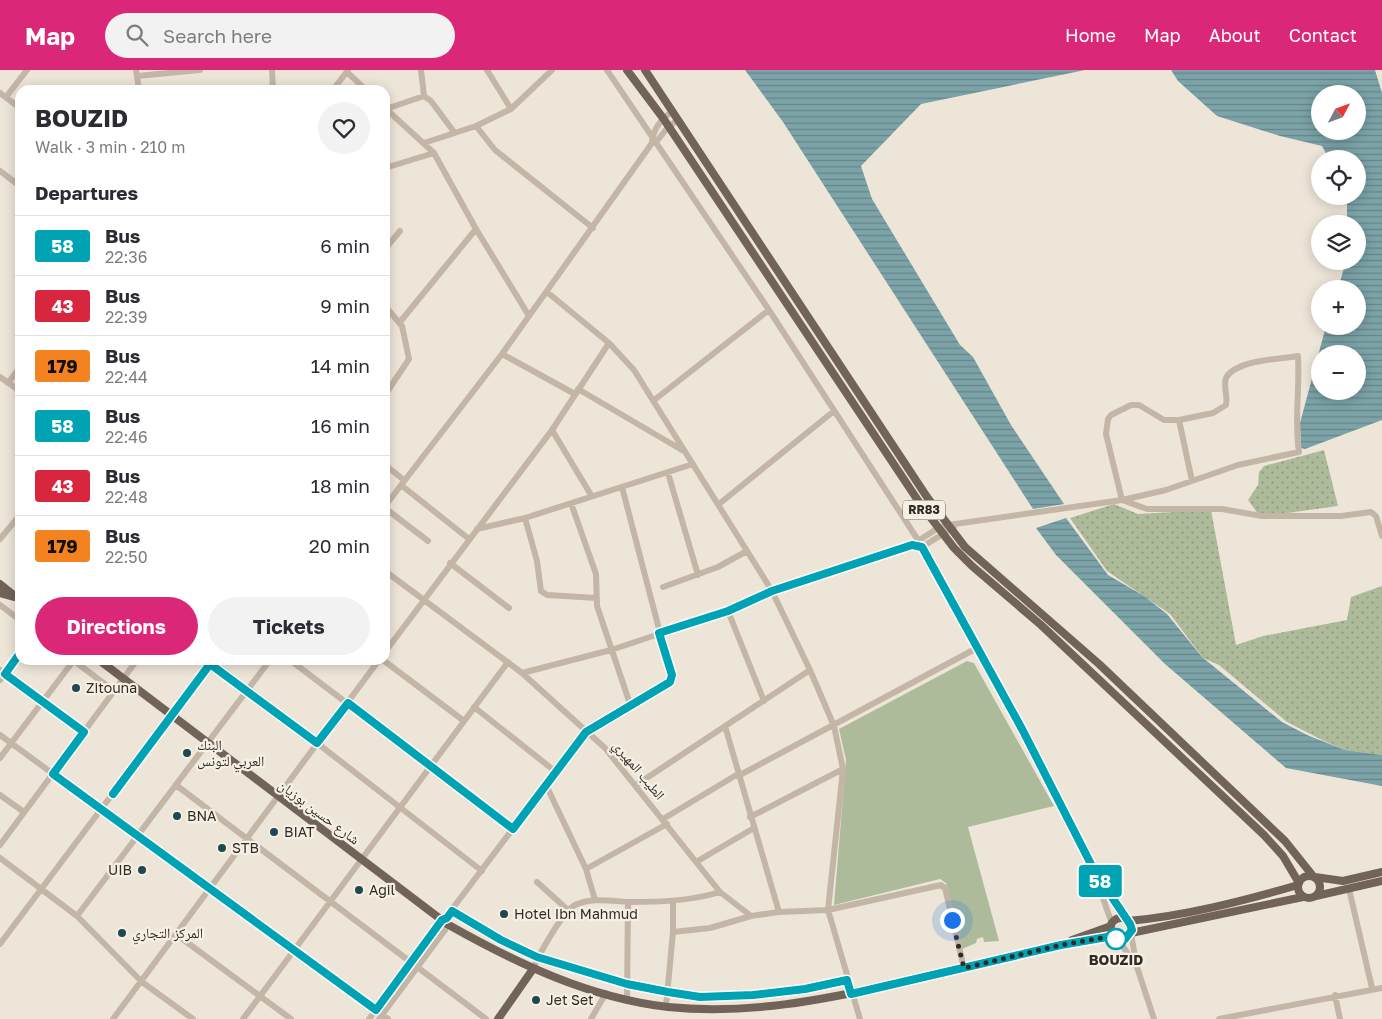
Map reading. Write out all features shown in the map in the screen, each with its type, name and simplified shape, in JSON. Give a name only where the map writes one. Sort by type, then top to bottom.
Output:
[{"type":"main road","name":"RR83","points":[[627,70],[663,118],[938,528],[972,566],[1041,625],[1264,835],[1283,856],[1298,884]]},
{"type":"main road","name":"RR83","points":[[645,70],[952,526],[977,558],[1079,646],[1285,841],[1314,877]]},
{"type":"main road","points":[[0,584],[15,596]]},
{"type":"main road","points":[[0,593],[15,598]]},
{"type":"main road","name":"شارع حسين بوزيان","points":[[106,665],[360,860],[445,921],[533,969],[606,993],[666,1006],[708,1009],[772,1007],[851,994],[1061,945]]},
{"type":"main road","points":[[1061,945],[1112,925],[1118,919],[1127,920],[1169,916],[1271,894],[1298,884],[1303,878],[1314,877],[1343,881],[1382,872]]},
{"type":"main road","points":[[1314,877],[1320,884],[1316,896]]},
{"type":"main road","points":[[1061,945],[1116,938],[1125,939],[1131,933],[1382,881]]},
{"type":"main road","points":[[1298,884],[1304,897]]},
{"type":"main road","points":[[1127,920],[1132,926],[1131,933]]},
{"type":"main road","points":[[1112,925],[1116,938]]},
{"type":"main road","points":[[498,1019],[533,969]]},
{"type":"street","points":[[15,104],[3,95],[27,70]]},
{"type":"street","points":[[136,73],[200,70]]},
{"type":"street","points":[[272,70],[273,85]]},
{"type":"street","points":[[421,70],[424,96],[431,101],[454,132]]},
{"type":"street","points":[[487,70],[511,109]]},
{"type":"street","points":[[424,143],[476,126],[511,109],[552,70]]},
{"type":"street","points":[[607,70],[768,310],[918,540],[1022,729],[1095,872],[1127,920]]},
{"type":"street","points":[[336,85],[348,71],[361,85]]},
{"type":"street","points":[[390,106],[424,96]]},
{"type":"street","points":[[390,112],[434,153],[476,229],[529,316]]},
{"type":"street","points":[[654,140],[663,118],[672,112]]},
{"type":"street","points":[[390,500],[502,354],[654,140],[678,120]]},
{"type":"street","points":[[476,126],[495,150],[592,228]]},
{"type":"street","points":[[390,165],[434,153]]},
{"type":"street","points":[[0,171],[15,182]]},
{"type":"street","points":[[400,322],[476,229]]},
{"type":"street","points":[[390,243],[400,231]]},
{"type":"street","points":[[547,292],[609,343],[626,360],[654,401],[772,591],[810,670],[834,726],[843,769],[828,910],[851,994],[860,1019]]},
{"type":"street","points":[[654,401],[768,310]]},
{"type":"street","points":[[390,311],[400,322],[409,359],[390,383]]},
{"type":"street","points":[[390,645],[552,430],[609,343]]},
{"type":"street","points":[[502,354],[576,391],[685,451]]},
{"type":"street","points":[[522,673],[611,650],[728,611],[772,591],[912,545],[938,528],[1000,516],[1060,510],[1122,500],[1166,490],[1238,465],[1299,452],[1295,427],[1300,384],[1298,356],[1235,367],[1226,378],[1227,402],[1224,408],[1213,413],[1179,420],[1164,420],[1140,406],[1131,405],[1116,410],[1108,419],[1106,434],[1122,500]]},
{"type":"street","points":[[8,383],[15,374]]},
{"type":"street","points":[[0,377],[15,388]]},
{"type":"street","points":[[719,504],[834,411]]},
{"type":"street","points":[[1179,420],[1192,481]]},
{"type":"street","points":[[552,430],[591,495]]},
{"type":"street","points":[[477,529],[525,518],[591,495],[693,464]]},
{"type":"street","points":[[390,470],[470,539]]},
{"type":"street","points":[[668,473],[698,576]]},
{"type":"street","points":[[369,1019],[381,1016],[452,911],[586,732],[630,704],[669,684],[672,679],[622,487]]},
{"type":"street","points":[[1122,500],[1147,509],[1222,510],[1262,516],[1341,516],[1371,512],[1376,516],[1382,536]]},
{"type":"street","points":[[571,503],[596,574],[596,598],[611,650],[630,704]]},
{"type":"street","points":[[390,511],[428,541]]},
{"type":"street","points":[[525,518],[537,561],[541,592],[547,595],[596,598]]},
{"type":"street","points":[[0,538],[15,521]]},
{"type":"street","points":[[912,545],[922,547],[944,535],[952,526]]},
{"type":"street","points":[[663,587],[698,576],[747,552]]},
{"type":"street","points":[[450,563],[509,608]]},
{"type":"street","name":"الطيب المهيري","points":[[390,575],[522,673],[605,748],[720,892],[750,916]]},
{"type":"street","points":[[0,605],[15,616]]},
{"type":"street","points":[[728,611],[764,701]]},
{"type":"street","points":[[586,869],[738,775],[834,726],[977,648]]},
{"type":"street","points":[[0,680],[2,672],[15,658]]},
{"type":"street","points":[[243,1019],[508,662]]},
{"type":"street","points":[[0,758],[69,665]]},
{"type":"street","points":[[80,665],[114,691]]},
{"type":"street","points":[[0,845],[133,665]]},
{"type":"street","points":[[0,944],[206,665]]},
{"type":"street","points":[[214,665],[482,871]]},
{"type":"street","points":[[77,916],[266,665]]},
{"type":"street","points":[[297,665],[513,829]]},
{"type":"street","points":[[113,1019],[375,665]]},
{"type":"street","points":[[390,665],[464,721]]},
{"type":"street","points":[[636,785],[810,670]]},
{"type":"street","points":[[2,672],[84,732]]},
{"type":"street","points":[[474,707],[556,772]]},
{"type":"street","points":[[725,726],[779,912]]},
{"type":"street","points":[[0,735],[210,888],[381,1016]]},
{"type":"street","points":[[750,817],[843,769]]},
{"type":"street","points":[[176,785],[486,1019]]},
{"type":"street","points":[[546,785],[586,869],[595,900]]},
{"type":"street","points":[[0,795],[24,812]]},
{"type":"street","points":[[696,862],[754,828]]},
{"type":"street","points":[[0,858],[77,916],[142,982],[183,1016],[193,1019]]},
{"type":"street","points":[[1095,872],[1112,925]]},
{"type":"street","points":[[537,882],[569,910]]},
{"type":"street","points":[[673,932],[710,928],[750,916],[779,912],[828,910],[941,884],[945,888],[964,968]]},
{"type":"street","points":[[1349,889],[1372,988]]},
{"type":"street","points":[[533,969],[537,957],[569,910],[576,905],[595,900],[628,902],[673,901],[720,892]]},
{"type":"street","points":[[666,1006],[673,932],[673,901]]},
{"type":"street","points":[[627,999],[628,902]]},
{"type":"street","points":[[452,911],[501,940],[537,957],[627,984],[668,992],[700,997],[753,995],[805,989],[847,980]]},
{"type":"street","points":[[1131,933],[1137,967],[1154,1019]]},
{"type":"street","points":[[177,935],[291,1019]]},
{"type":"street","points":[[1116,938],[1137,967]]},
{"type":"street","points":[[1219,1019],[1335,995],[1382,988]]},
{"type":"street","points":[[591,1019],[606,993]]},
{"type":"street","points":[[1335,995],[1340,1019]]},
{"type":"green space","points":[[1324,450],[1338,506],[1280,514],[1258,514],[1248,500],[1258,485],[1259,472],[1264,466]]},
{"type":"green space","points":[[1114,504],[1138,514],[1211,510],[1236,645],[1263,636],[1347,620],[1351,597],[1382,586],[1382,755],[1345,750],[1287,722],[1219,665],[1203,658],[1170,614],[1107,571],[1070,518]]},
{"type":"green space","points":[[967,661],[974,663],[1054,806],[968,827],[999,941],[984,942],[983,937],[977,939],[976,943],[962,949],[946,883],[940,879],[834,905],[846,760],[839,729]]},
{"type":"water","points":[[745,70],[1085,70],[921,104],[861,166],[872,199],[960,345],[973,357],[1011,425],[1064,504],[1033,509],[783,122]]},
{"type":"water","points":[[1171,70],[1375,70],[1382,93],[1382,420],[1305,449],[1301,448],[1300,423],[1311,382],[1311,400],[1366,400],[1366,345],[1321,345],[1324,335],[1366,335],[1366,280],[1341,280],[1343,270],[1366,270],[1366,215],[1347,215],[1347,205],[1366,205],[1366,150],[1324,150],[1322,146],[1280,136],[1217,116],[1178,81]]},
{"type":"water","points":[[1066,518],[1108,575],[1144,596],[1167,614],[1202,657],[1282,722],[1307,735],[1345,750],[1382,755],[1382,786],[1286,768],[1165,664],[1056,555],[1036,528]]},
{"type":"bus line","name":"58","points":[[15,660],[5,674],[84,732],[53,774],[376,1010],[442,920],[447,918],[452,911],[501,940],[537,957],[627,984],[700,997],[753,995],[805,989],[847,980],[851,994],[1061,945],[1113,936],[1122,940],[1131,934],[1132,926],[1126,920],[1095,872],[1022,729],[922,547],[912,545],[772,591],[728,611],[659,633],[673,678],[669,684],[630,704],[586,732],[513,829],[348,703],[317,743],[211,665]]},
{"type":"bus line","name":"58","points":[[113,794],[209,665]]},
{"type":"place","name":"Zitouna","points":[[76,688]]},
{"type":"place","name":"البنك العربي لتونس","points":[[187,753]]},
{"type":"place","name":"BNA","points":[[177,816]]},
{"type":"place","name":"BIAT","points":[[274,832]]},
{"type":"place","name":"STB","points":[[222,848]]},
{"type":"place","name":"UIB","points":[[142,870]]},
{"type":"place","name":"Agil","points":[[359,890]]},
{"type":"place","name":"Hotel Ibn Mahmud","points":[[504,914]]},
{"type":"place","name":"المركز التجاري","points":[[122,933]]},
{"type":"place","name":"BOUZID","points":[[1116,939]]},
{"type":"place","name":"Jet Set","points":[[536,1000]]},
{"type":"route","points":[[952,920],[964,968],[1061,945],[1113,936],[1116,939]]}]
